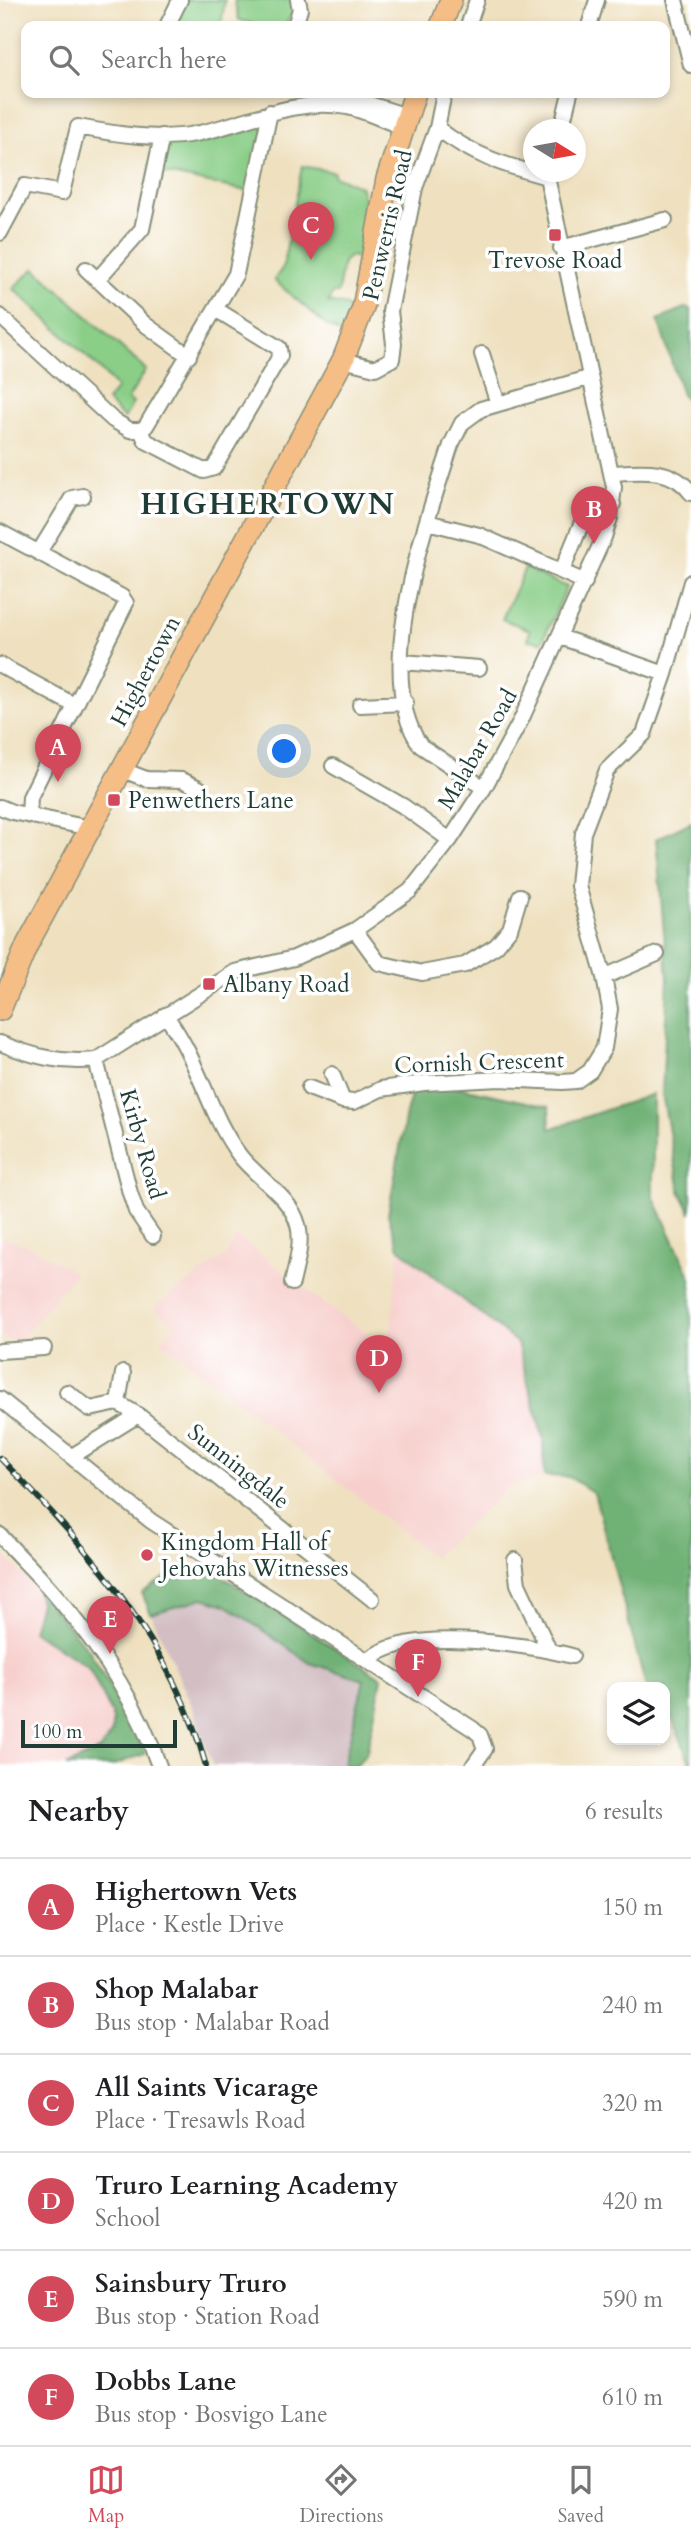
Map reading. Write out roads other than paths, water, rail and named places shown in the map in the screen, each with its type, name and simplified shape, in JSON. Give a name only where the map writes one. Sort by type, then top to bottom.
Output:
[{"type":"highway","points":[[442,21],[451,0]]},
{"type":"highway","name":"Highertown","points":[[0,1010],[27,944],[344,360],[363,308],[387,179],[413,98]]},
{"type":"street","points":[[170,21],[180,0]]},
{"type":"street","points":[[296,21],[300,9],[298,0]]},
{"type":"street","points":[[470,21],[477,0]]},
{"type":"street","points":[[591,21],[597,0]]},
{"type":"street","points":[[674,0],[691,65]]},
{"type":"street","points":[[349,98],[405,122]]},
{"type":"street","points":[[353,98],[393,105],[406,98]]},
{"type":"street","name":"Penwerris Road","points":[[344,360],[375,368],[392,359],[394,344],[390,311],[415,188],[437,128],[443,98]]},
{"type":"street","points":[[564,119],[569,98]]},
{"type":"street","points":[[0,233],[25,186],[62,193],[78,127],[118,134],[162,136],[197,133],[313,99],[405,122]]},
{"type":"street","points":[[141,430],[189,356],[236,274],[270,112]]},
{"type":"street","points":[[437,128],[467,151],[486,159],[523,168]]},
{"type":"street","points":[[97,280],[142,229],[162,136]]},
{"type":"street","name":"Malabar Road","points":[[96,1060],[234,972],[294,958],[355,930],[410,891],[450,840],[484,788],[522,720],[604,537],[613,504],[613,473],[588,378],[549,182]]},
{"type":"street","points":[[561,248],[665,220]]},
{"type":"street","points":[[86,269],[154,332],[189,356]]},
{"type":"street","points":[[141,430],[146,441],[204,471],[214,468],[281,356],[279,348],[217,310]]},
{"type":"street","points":[[0,316],[113,421],[130,430],[141,430]]},
{"type":"street","points":[[482,354],[498,404]]},
{"type":"street","points":[[484,788],[421,746],[414,736],[406,703],[402,662],[402,628],[407,596],[451,445],[462,423],[481,409],[588,378]]},
{"type":"street","points":[[613,473],[647,471],[669,475],[691,493]]},
{"type":"street","points":[[39,552],[72,498],[83,496]]},
{"type":"street","points":[[562,571],[591,500],[613,504]]},
{"type":"street","points":[[427,522],[479,535],[585,582]]},
{"type":"street","points":[[0,532],[122,597],[126,603],[30,797],[29,815]]},
{"type":"street","name":"Cornish Crescent","points":[[343,1101],[354,1102],[381,1089],[424,1083],[500,1079],[576,1081],[590,1071],[604,1048],[610,1009],[604,977],[578,886],[583,832],[607,770],[644,734],[665,674],[691,582]]},
{"type":"street","points":[[560,638],[665,674]]},
{"type":"street","points":[[402,662],[479,668]]},
{"type":"street","points":[[0,665],[74,705]]},
{"type":"street","points":[[360,705],[406,703]]},
{"type":"street","points":[[333,766],[391,798],[450,840]]},
{"type":"street","points":[[123,770],[146,779],[182,780],[199,788]]},
{"type":"street","points":[[0,807],[90,828]]},
{"type":"street","points":[[355,930],[379,963],[422,973],[466,965],[496,946],[510,929],[520,896]]},
{"type":"street","points":[[604,977],[657,954]]},
{"type":"street","points":[[164,1015],[189,1049],[224,1134],[252,1171],[293,1211],[300,1242],[292,1283]]},
{"type":"street","points":[[0,1044],[46,1059],[72,1063],[96,1060]]},
{"type":"street","name":"Kirby Road","points":[[96,1060],[130,1193],[136,1211],[153,1236]]},
{"type":"street","points":[[332,1074],[343,1101]]},
{"type":"street","points":[[309,1088],[343,1101]]},
{"type":"street","points":[[0,1351],[44,1348]]},
{"type":"street","points":[[66,1392],[89,1409],[118,1403],[123,1373]]},
{"type":"street","points":[[0,1399],[74,1455],[151,1521],[480,1735],[485,1749],[473,1766]]},
{"type":"street","name":"Sunningdale","points":[[118,1403],[138,1415],[372,1599]]},
{"type":"street","points":[[74,1455],[138,1415]]},
{"type":"street","points":[[0,1535],[62,1603],[103,1656],[140,1719],[159,1766]]},
{"type":"street","points":[[515,1560],[518,1584],[549,1650]]},
{"type":"street","points":[[367,1661],[375,1654],[406,1645],[474,1639],[572,1656]]},
{"type":"railway","points":[[0,1458],[64,1526],[123,1599],[172,1679],[191,1721],[206,1766]]},
{"type":"place","name":"Trevose Road","points":[[555,235]]},
{"type":"place","name":"All Saints Vicarage","points":[[311,260]]},
{"type":"place","name":"Shop Malabar","points":[[594,544]]},
{"type":"place","name":"Highertown Vets","points":[[58,782]]},
{"type":"place","name":"Penwethers Lane","points":[[114,800]]},
{"type":"place","name":"Albany Road","points":[[209,984]]},
{"type":"place","name":"Truro Learning Academy","points":[[379,1393]]},
{"type":"place","name":"Kingdom Hall of Jehovahs Witnesses","points":[[147,1555]]},
{"type":"place","name":"Sainsbury Truro","points":[[110,1654]]},
{"type":"place","name":"Dobbs Lane","points":[[418,1697]]},
{"type":"district","name":"HIGHERTOWN","points":[[268,504]]}]
